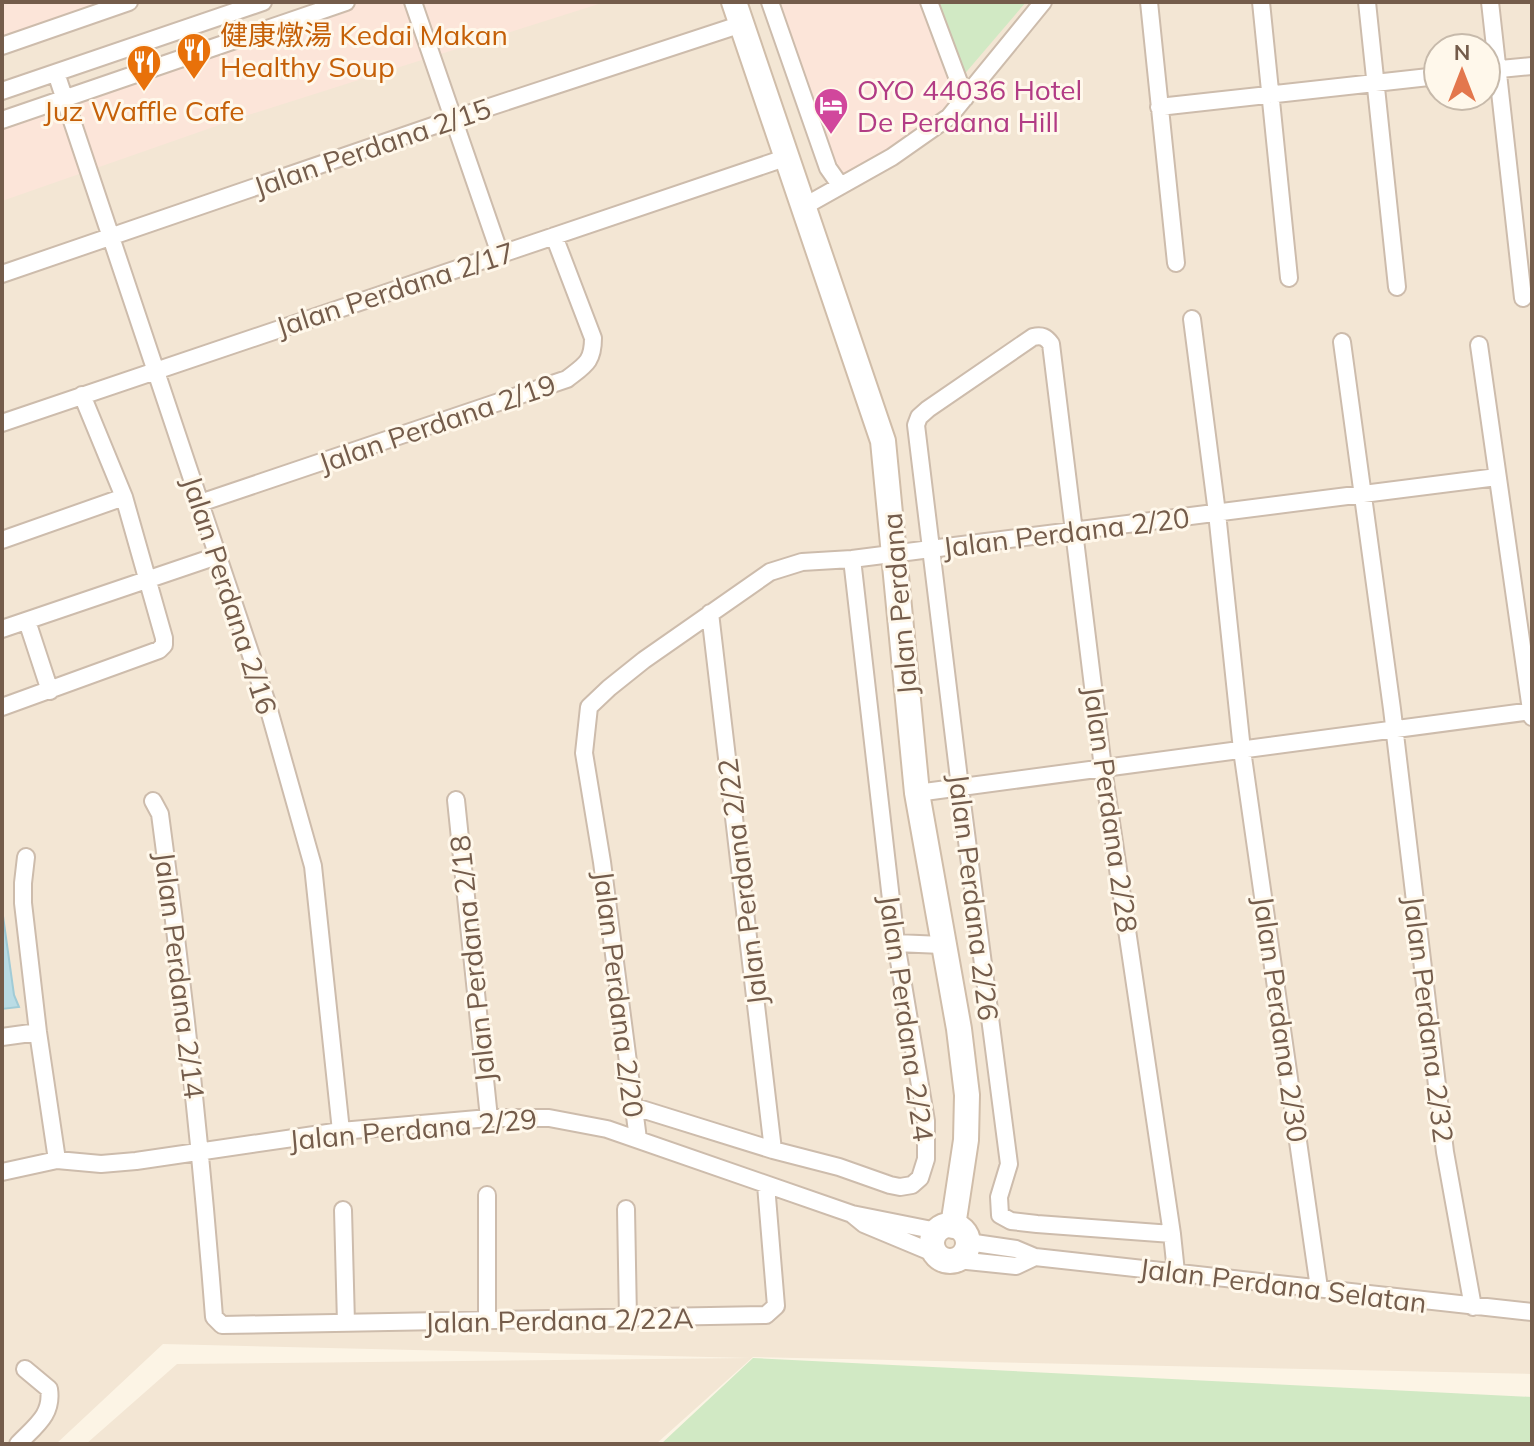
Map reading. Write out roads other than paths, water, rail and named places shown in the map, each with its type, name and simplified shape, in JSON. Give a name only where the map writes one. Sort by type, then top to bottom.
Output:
[{"type":"street","points":[[2,46],[129,2]]},
{"type":"street","points":[[2,91],[263,2]]},
{"type":"street","points":[[2,120],[346,2]]},
{"type":"street","points":[[413,2],[500,254]]},
{"type":"street","points":[[770,2],[828,168],[840,185]]},
{"type":"street","points":[[929,2],[965,98]]},
{"type":"street","points":[[803,207],[925,136],[949,117],[1043,2]]},
{"type":"street","points":[[1149,2],[1176,263]]},
{"type":"street","points":[[1261,2],[1289,278]]},
{"type":"street","points":[[1367,2],[1397,287]]},
{"type":"street","points":[[1490,2],[1491,32]]},
{"type":"street","name":"Jalan Perdana 2/15","points":[[2,274],[453,119],[738,13]]},
{"type":"street","name":"Jalan Perdana","points":[[738,13],[883,441],[917,793],[959,1029],[967,1095],[966,1140],[950,1242]]},
{"type":"street","points":[[1502,69],[1532,66]]},
{"type":"street","name":"Jalan Perdana 2/16","points":[[56,73],[267,703],[313,866],[341,1131]]},
{"type":"street","points":[[1159,107],[1422,78]]},
{"type":"street","points":[[1498,112],[1523,298]]},
{"type":"street","name":"Jalan Perdana 2/17","points":[[2,423],[788,157]]},
{"type":"street","name":"Jalan Perdana 2/19","points":[[200,503],[567,379],[593,354],[593,338],[554,236]]},
{"type":"street","name":"Jalan Perdana 2/30","points":[[1192,319],[1242,742],[1319,1288]]},
{"type":"street","name":"Jalan Perdana 2/28","points":[[928,409],[1033,337],[1047,338],[1051,344],[1103,768],[1176,1272]]},
{"type":"street","points":[[1342,342],[1361,496]]},
{"type":"street","points":[[917,793],[1103,768],[1242,742],[1394,730],[1532,713],[1479,345]]},
{"type":"street","points":[[2,707],[159,650],[164,645],[149,579],[124,497],[82,395]]},
{"type":"street","name":"Jalan Perdana 2/26","points":[[928,409],[919,417],[916,434],[1009,1164],[999,1197],[1000,1215],[1011,1221],[1172,1234]]},
{"type":"street","name":"Jalan Perdana 2/20","points":[[638,1139],[602,862],[584,753],[589,707],[609,688],[770,572],[802,562],[852,559],[1497,477]]},
{"type":"street","name":"Jalan Perdana 2/32","points":[[1361,496],[1392,709],[1445,1152],[1473,1307]]},
{"type":"street","points":[[2,540],[124,497]]},
{"type":"street","points":[[2,629],[217,556]]},
{"type":"street","name":"Jalan Perdana 2/24","points":[[635,1107],[890,1185],[912,1185],[920,1178],[926,1159],[926,1121],[896,943],[852,559]]},
{"type":"street","name":"Jalan Perdana 2/22","points":[[710,613],[773,1150]]},
{"type":"street","points":[[27,621],[50,691]]},
{"type":"street","name":"Jalan Perdana 2/18","points":[[456,800],[489,1118]]},
{"type":"street","name":"Jalan Perdana 2/14","points":[[153,801],[160,814],[181,964],[202,1151],[216,1322]]},
{"type":"street","points":[[26,857],[23,903],[57,1160]]},
{"type":"street","points":[[896,943],[942,945]]},
{"type":"street","points":[[2,1037],[38,1032]]},
{"type":"street","name":"Jalan Perdana 2/29","points":[[2,1172],[57,1160],[101,1164],[341,1131],[489,1118],[549,1118],[607,1129],[638,1139],[852,1214],[864,1224],[950,1242]]},
{"type":"street","name":"Jalan Perdana 2/22A","points":[[216,1322],[222,1325],[756,1317],[774,1311],[776,1306],[766,1185]]},
{"type":"street","points":[[487,1195],[487,1321]]},
{"type":"street","points":[[626,1209],[628,1319]]},
{"type":"street","points":[[343,1210],[346,1323]]},
{"type":"street","name":"Jalan Perdana Selatan","points":[[950,1242],[1016,1249],[1035,1257],[1532,1312]]},
{"type":"street","points":[[18,1444],[48,1411],[51,1402],[49,1389],[25,1369]]},
{"type":"water","points":[[2,909],[14,995],[19,1007],[2,1009]]},
{"type":"place","name":"健康燉湯 Kedai Makan Healthy Soup","points":[[194,81]]},
{"type":"place","name":"Juz Waffle Cafe","points":[[144,93]]},
{"type":"place","name":"OYO 44036 Hotel De Perdana Hill","points":[[831,136]]}]
